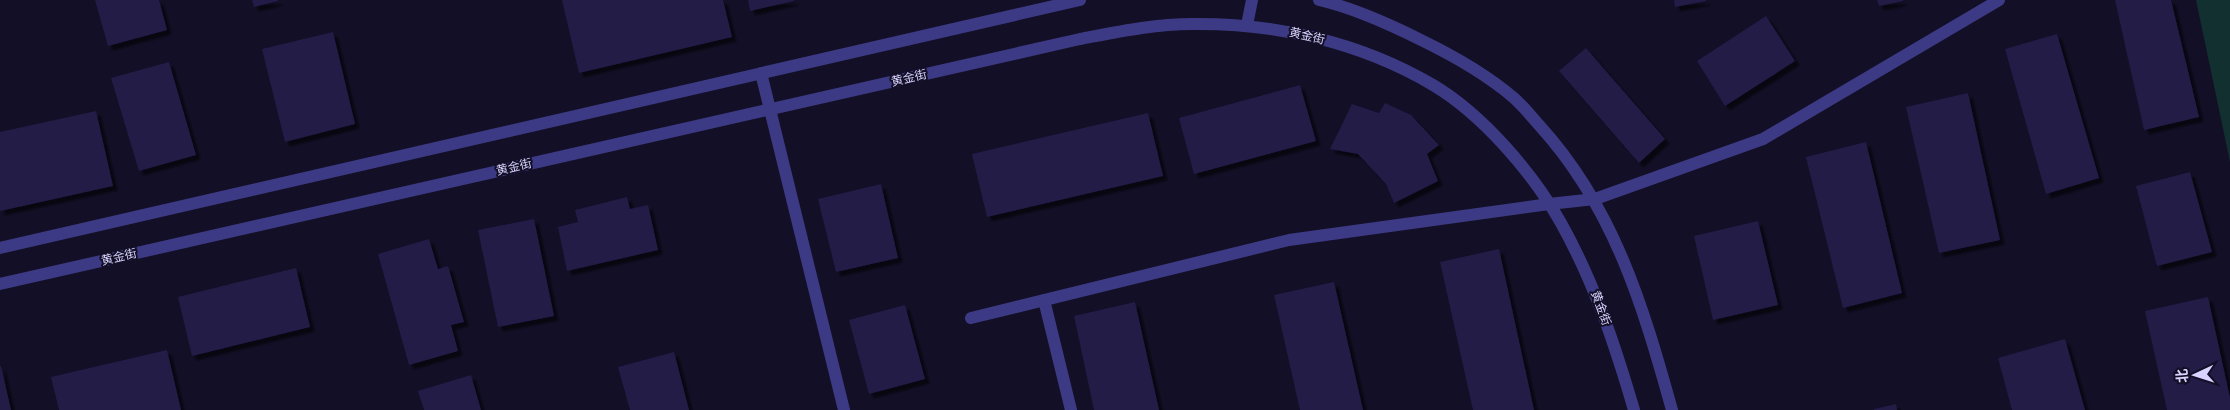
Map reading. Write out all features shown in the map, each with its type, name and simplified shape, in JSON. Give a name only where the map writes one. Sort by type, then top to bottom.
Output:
[{"type":"street","points":[[0,248],[1080,0]]},
{"type":"street","points":[[1247,25],[1252,0]]},
{"type":"street","points":[[1319,0],[1391,25],[1459,59],[1515,98],[1556,143],[1594,199],[1626,265],[1651,337],[1672,410]]},
{"type":"street","points":[[971,318],[1289,240],[1594,199],[1763,139],[1999,0]]},
{"type":"street","name":"黄金街","points":[[0,284],[1140,28],[1191,24],[1247,25],[1305,34],[1371,54],[1434,85],[1478,119],[1522,165],[1561,222],[1593,286],[1617,353],[1634,410]]},
{"type":"street","points":[[761,73],[844,410]]},
{"type":"street","points":[[1044,300],[1070,410]]},
{"type":"green space","points":[[2196,0],[2230,0],[2230,162]]},
{"type":"building","points":[[95,0],[159,0],[167,30],[108,46]]},
{"type":"building","points":[[252,0],[278,0],[278,1],[254,7]]},
{"type":"building","points":[[562,0],[723,0],[732,37],[579,73]]},
{"type":"building","points":[[748,0],[794,0],[794,1],[750,11]]},
{"type":"building","points":[[1674,0],[1706,0],[1706,1],[1675,7]]},
{"type":"building","points":[[1877,0],[1903,0],[1903,1],[1879,6]]},
{"type":"building","points":[[2115,0],[2171,0],[2199,117],[2144,130]]},
{"type":"building","points":[[1766,16],[1795,61],[1725,106],[1697,61]]},
{"type":"building","points":[[333,32],[355,124],[285,142],[262,49]]},
{"type":"building","points":[[2057,34],[2099,178],[2046,194],[2005,49]]},
{"type":"building","points":[[1586,48],[1665,139],[1639,163],[1559,71]]},
{"type":"building","points":[[169,62],[196,155],[139,171],[111,78]]},
{"type":"building","points":[[1300,85],[1316,141],[1194,174],[1179,118]]},
{"type":"building","points":[[1968,93],[2000,240],[1939,253],[1906,107]]},
{"type":"building","points":[[1385,103],[1411,115],[1439,145],[1427,154],[1438,181],[1394,203],[1386,184],[1358,154],[1330,149],[1352,104],[1379,113]]},
{"type":"building","points":[[96,111],[113,186],[0,211],[0,132]]},
{"type":"building","points":[[1148,113],[1163,176],[987,217],[972,154]]},
{"type":"building","points":[[1866,142],[1902,293],[1843,308],[1806,157]]},
{"type":"building","points":[[2190,172],[2212,252],[2157,266],[2136,186]]},
{"type":"building","points":[[881,184],[898,258],[836,272],[818,199]]},
{"type":"building","points":[[627,197],[630,209],[648,205],[658,250],[567,271],[558,227],[578,222],[575,210]]},
{"type":"building","points":[[534,219],[554,316],[498,327],[478,230]]},
{"type":"building","points":[[1758,221],[1778,305],[1713,320],[1694,236]]},
{"type":"building","points":[[429,239],[438,269],[448,266],[464,322],[451,325],[458,351],[409,365],[378,254]]},
{"type":"building","points":[[1499,249],[1534,410],[1473,410],[1440,262]]},
{"type":"building","points":[[296,268],[310,327],[192,356],[178,297]]},
{"type":"building","points":[[1334,282],[1363,410],[1300,410],[1274,295]]},
{"type":"building","points":[[2208,297],[2230,398],[2230,410],[2167,410],[2145,311]]},
{"type":"building","points":[[1135,302],[1159,410],[1094,410],[1074,316]]},
{"type":"building","points":[[905,305],[925,379],[869,394],[849,320]]},
{"type":"building","points":[[2065,339],[2085,410],[2012,410],[1998,358]]},
{"type":"building","points":[[167,350],[181,410],[59,410],[51,377]]},
{"type":"building","points":[[674,352],[689,410],[630,410],[618,367]]},
{"type":"building","points":[[1,366],[11,410],[0,410]]},
{"type":"building","points":[[471,375],[481,410],[424,410],[418,391]]},
{"type":"building","points":[[1896,404],[1897,410],[1874,410],[1874,409]]}]
